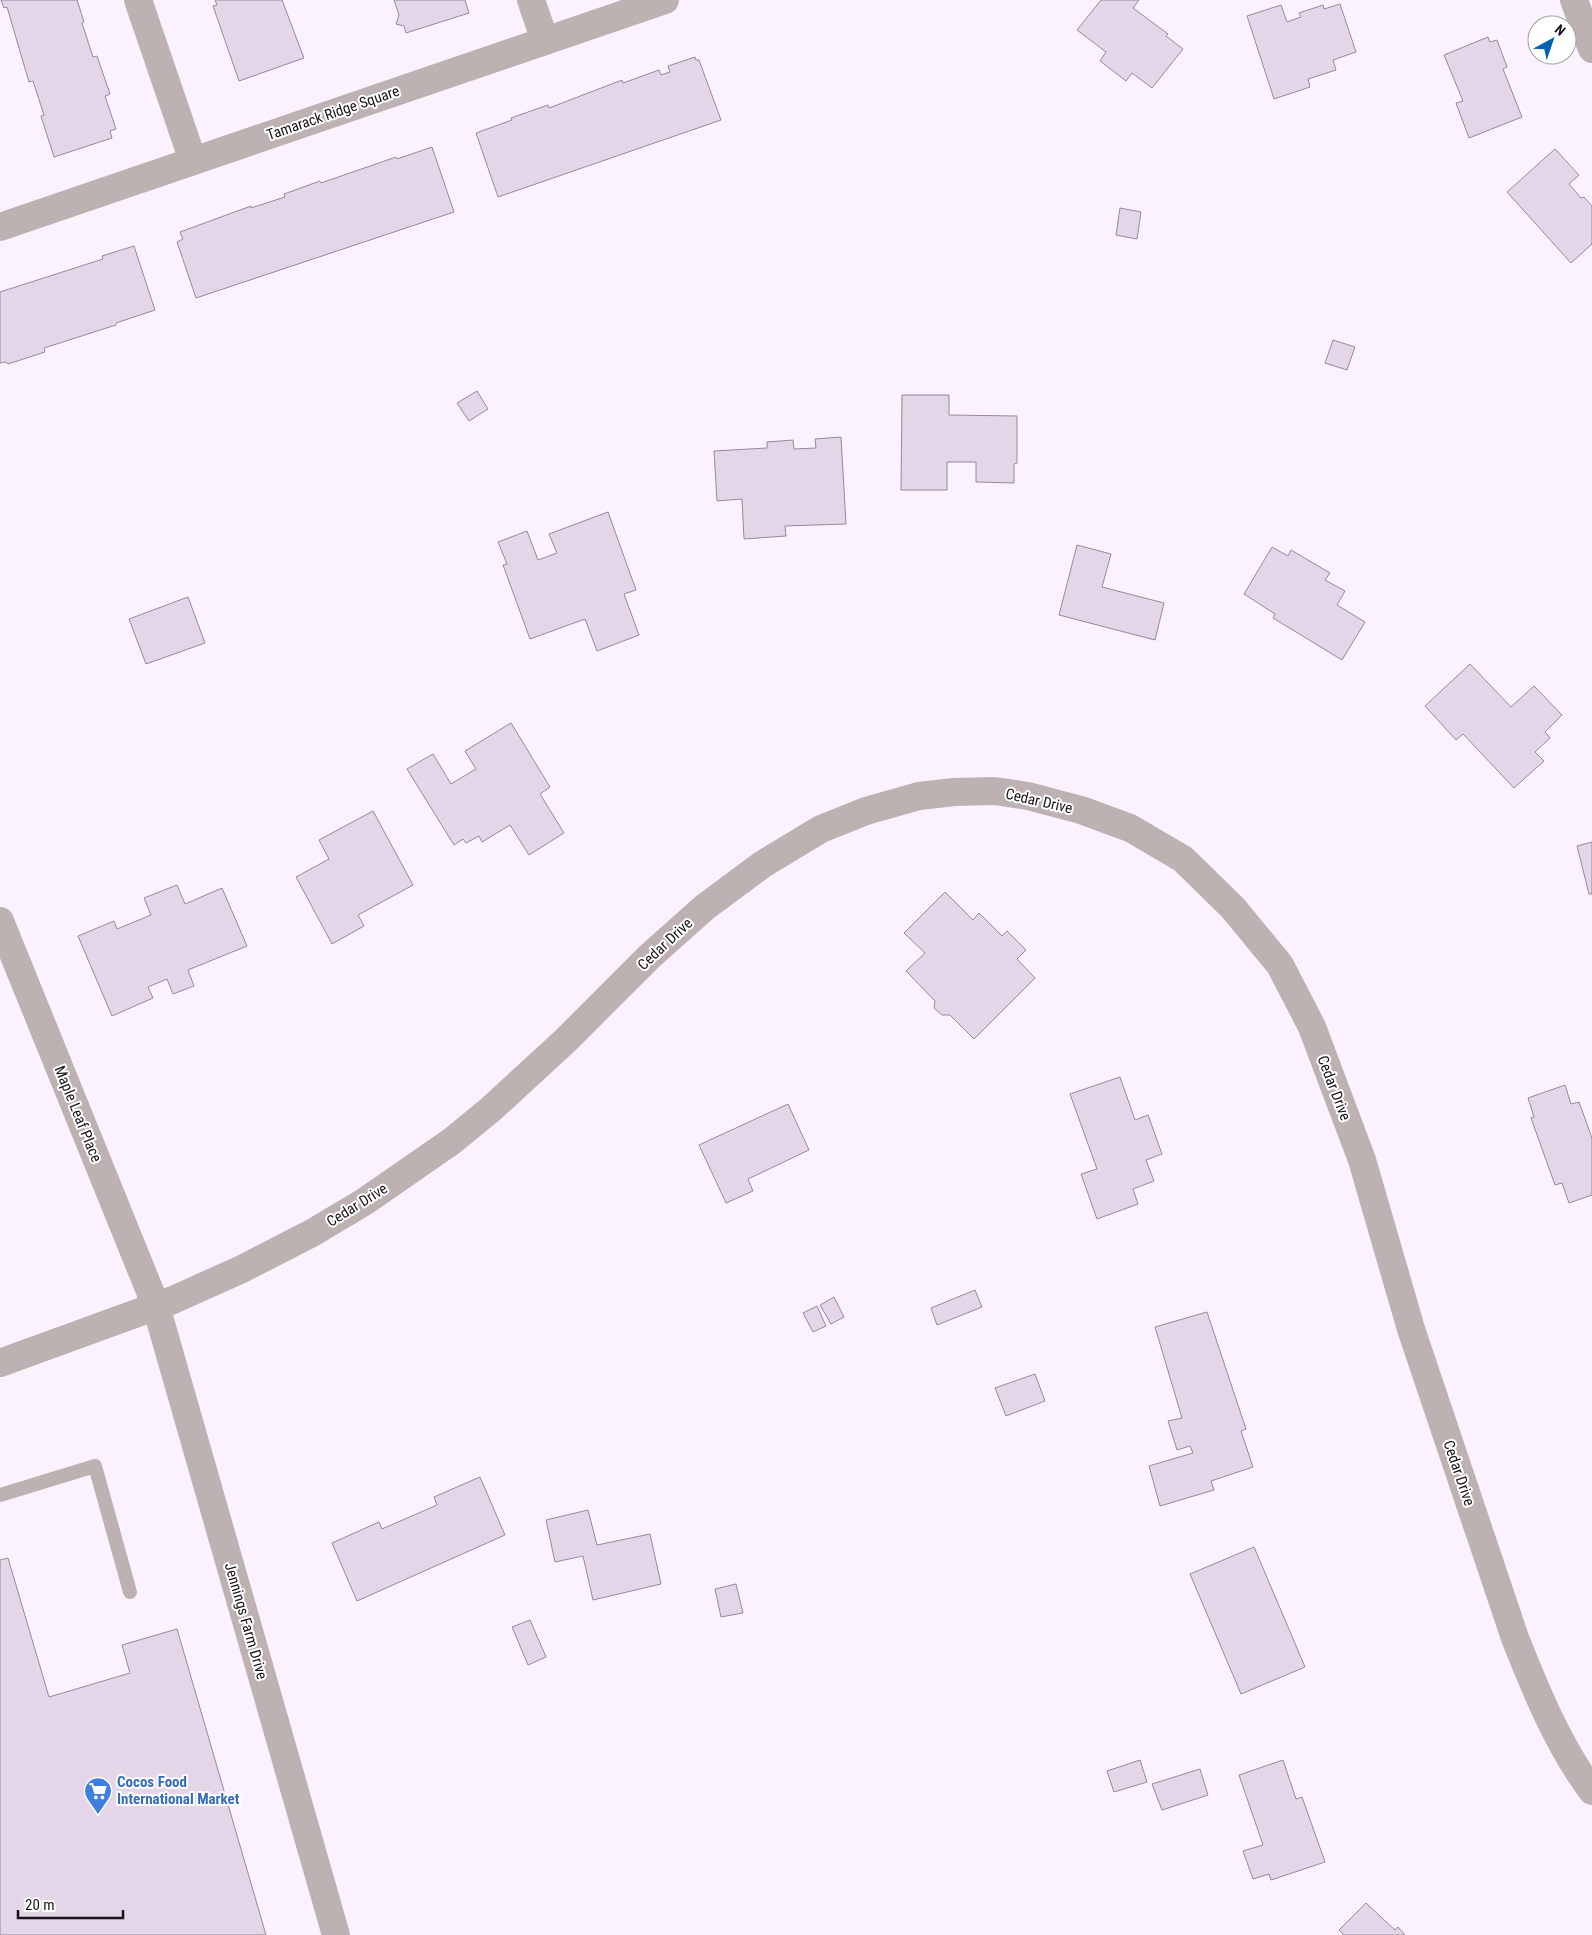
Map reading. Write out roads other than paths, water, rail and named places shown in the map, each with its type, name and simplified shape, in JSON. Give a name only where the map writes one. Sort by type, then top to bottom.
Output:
[{"type":"street","points":[[138,0],[193,161]]},
{"type":"street","points":[[531,0],[545,41]]},
{"type":"street","name":"Tamarack Ridge Square","points":[[0,227],[665,0]]},
{"type":"street","points":[[1574,0],[1592,49]]},
{"type":"street","name":"Cedar Drive","points":[[0,1363],[173,1300],[242,1269],[312,1233],[364,1202],[452,1141],[498,1103],[566,1040],[650,956],[705,907],[763,864],[821,829],[866,811],[912,797],[954,792],[996,791],[1028,796],[1081,810],[1130,828],[1183,859],[1233,908],[1280,965],[1312,1027],[1362,1160],[1430,1389],[1515,1638],[1533,1683],[1556,1730],[1583,1779],[1592,1791]]},
{"type":"street","name":"Maple Leaf Place","points":[[0,921],[156,1306]]},
{"type":"street","name":"Jennings Farm Drive","points":[[156,1306],[336,1935]]},
{"type":"lane","points":[[0,1495],[94,1466],[130,1592]]},
{"type":"place","name":"Cocos Food International Market","points":[[98,1815]]}]
